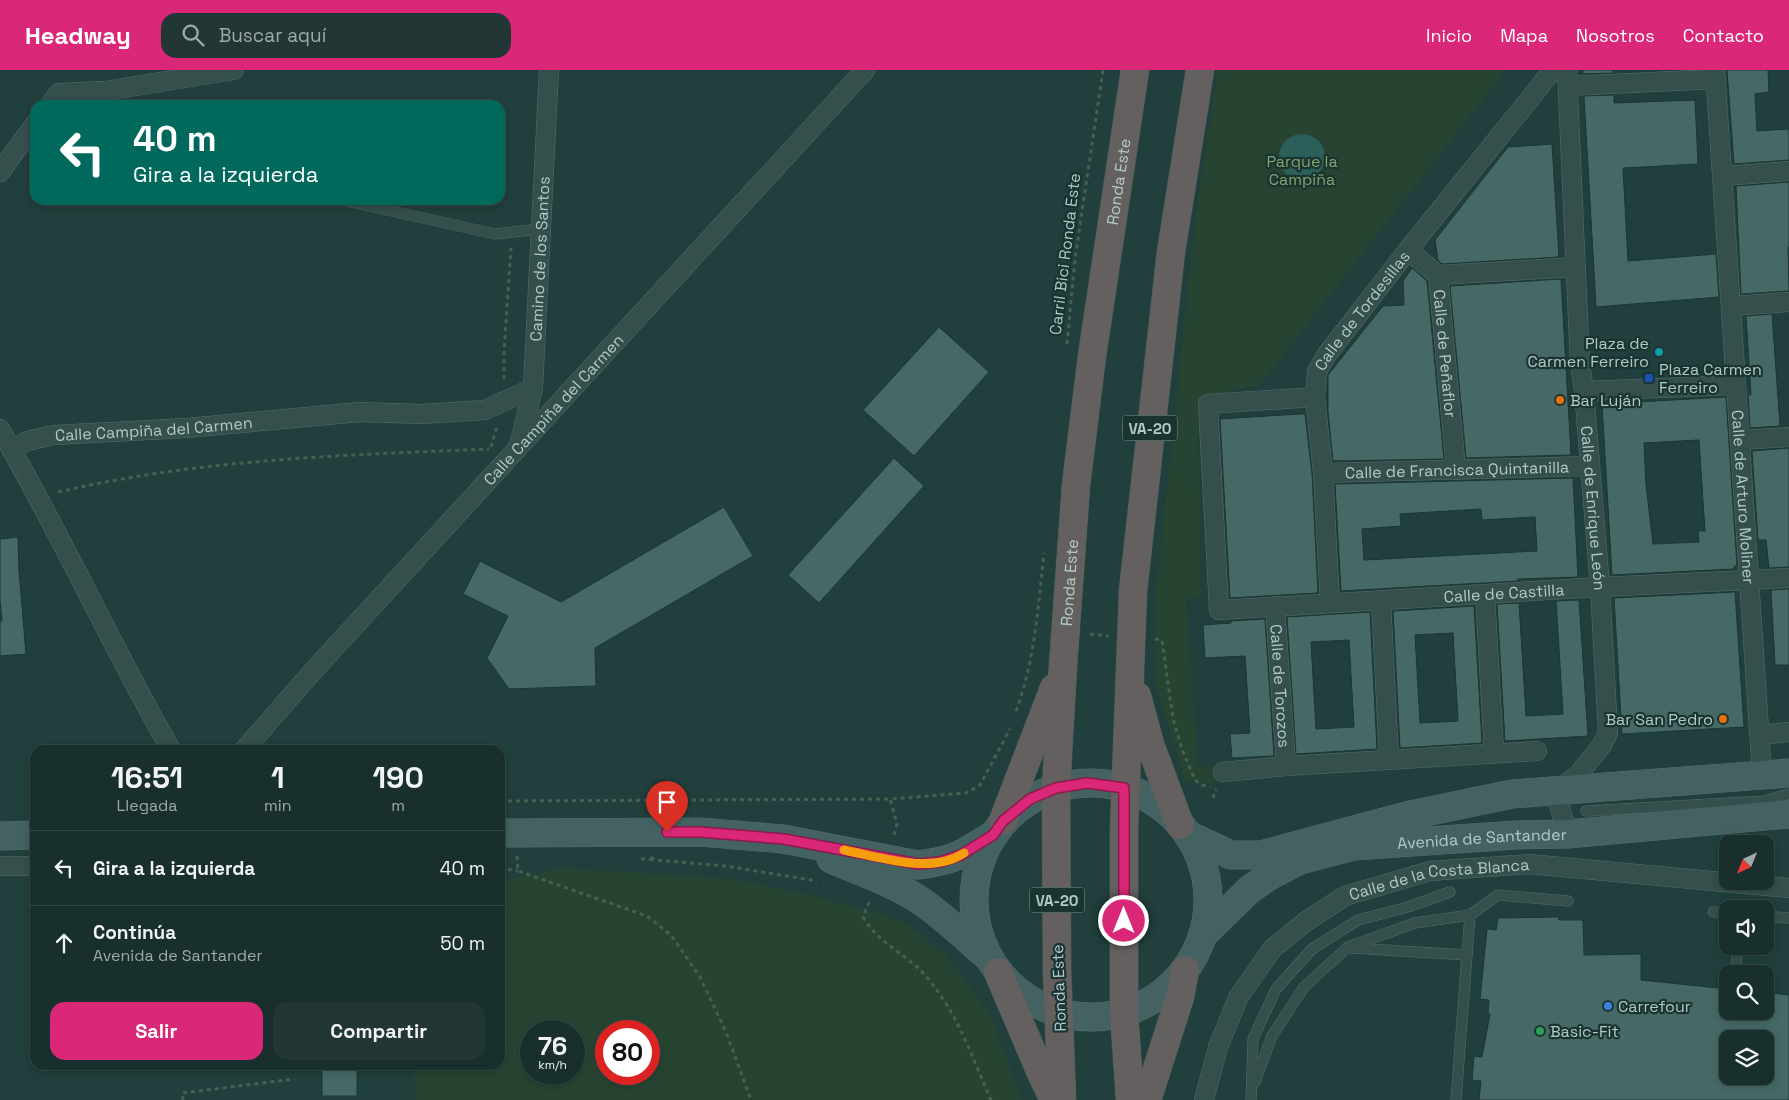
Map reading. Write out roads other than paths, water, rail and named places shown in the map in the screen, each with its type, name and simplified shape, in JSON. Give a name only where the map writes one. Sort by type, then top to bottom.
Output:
[{"type":"highway","name":"Ronda Este","points":[[1062,1100],[1057,970],[1056,788],[1065,633],[1076,485],[1092,356],[1135,70]]},
{"type":"highway","name":"VA-20","points":[[1130,1100],[1124,1012],[1124,788],[1131,675],[1133,591],[1171,252],[1200,70]]},
{"type":"highway","points":[[998,828],[1063,666]]},
{"type":"highway","points":[[1131,675],[1150,744],[1184,830]]},
{"type":"highway","points":[[993,965],[1040,1074],[1054,1100]]},
{"type":"highway","points":[[1147,1100],[1180,997],[1185,970]]},
{"type":"main road","name":"Avenida de Santander","points":[[1184,830],[1231,855],[1261,855],[1406,816],[1512,794],[1789,773]]},
{"type":"main road","points":[[508,833],[700,832],[784,839],[918,864],[940,862],[961,855],[998,828],[1030,799],[1056,788],[1087,783],[1124,788],[1148,798],[1165,810],[1184,830],[1203,867],[1207,889],[1207,913],[1202,936],[1185,970],[1158,996],[1124,1012],[1092,1017],[1059,1013],[1028,999],[946,920],[920,900],[890,884],[784,839]]},
{"type":"main road","name":"Avenida de Santander","points":[[1202,936],[1249,890],[1269,876],[1300,860],[1354,846],[1516,835],[1568,834],[1789,814]]},
{"type":"main road","points":[[993,965],[977,928],[974,907],[976,877],[982,855],[998,828]]},
{"type":"main road","points":[[0,836],[30,836]]},
{"type":"street","points":[[54,100],[59,93],[105,91],[234,70]]},
{"type":"street","name":"Camino de los Santos","points":[[519,448],[533,388],[549,70]]},
{"type":"street","name":"Calle Campiña del Carmen","points":[[248,745],[314,670],[866,70]]},
{"type":"street","name":"Calle de Tordesillas","points":[[1330,603],[1323,473],[1315,397],[1317,370],[1408,250],[1553,70]]},
{"type":"street","points":[[1568,78],[1715,74]]},
{"type":"street","name":"Calle de Arturo Moliner","points":[[1715,74],[1762,774]]},
{"type":"street","name":"Calle de Enrique León","points":[[1556,792],[1578,775],[1602,745],[1608,733],[1600,587],[1584,391],[1580,364],[1568,78]]},
{"type":"street","points":[[0,172],[30,132]]},
{"type":"street","points":[[1723,176],[1789,171]]},
{"type":"street","name":"Calle de Peñaflor","points":[[1408,250],[1438,275],[1456,470]]},
{"type":"street","points":[[1438,275],[1576,267]]},
{"type":"street","points":[[1731,306],[1789,302]]},
{"type":"street","points":[[1584,391],[1736,385]]},
{"type":"street","name":"Calle Campiña del Carmen","points":[[12,450],[27,441],[54,435],[187,428],[360,412],[421,414],[485,410],[533,388]]},
{"type":"street","name":"Calle de Castilla","points":[[1315,397],[1208,404],[1219,610],[1600,587],[1789,578]]},
{"type":"street","points":[[0,429],[38,497],[144,704],[168,745]]},
{"type":"street","points":[[1741,440],[1789,437]]},
{"type":"street","name":"Calle de Francisca Quintanilla","points":[[1323,473],[1590,466]]},
{"type":"street","points":[[1485,594],[1494,753]]},
{"type":"street","points":[[1381,600],[1389,760]]},
{"type":"street","name":"Calle de Torozos","points":[[1275,606],[1286,766]]},
{"type":"street","points":[[1760,735],[1789,732]]},
{"type":"street","points":[[1220,780],[1286,766],[1536,751]]},
{"type":"street","points":[[1556,792],[1568,834]]},
{"type":"street","name":"Calle de la Costa Blanca","points":[[1204,1100],[1218,1047],[1238,998],[1272,949],[1305,922],[1345,896],[1430,871],[1529,864],[1789,888]]},
{"type":"street","points":[[0,866],[30,866]]},
{"type":"lane","points":[[364,205],[495,234],[541,229]]},
{"type":"lane","points":[[1586,811],[1764,801],[1789,794]]},
{"type":"lane","points":[[1252,1095],[1253,1039],[1276,989],[1312,949],[1358,920],[1408,907],[1450,892]]},
{"type":"lane","points":[[1252,1095],[1272,1036],[1304,987],[1348,947],[1415,923],[1470,915],[1498,895],[1568,901]]},
{"type":"lane","points":[[1713,912],[1719,912]]},
{"type":"lane","points":[[1456,1100],[1470,915]]},
{"type":"lane","points":[[1774,917],[1789,918]]},
{"type":"lane","points":[[1348,947],[1467,955]]},
{"type":"water","points":[[1302,134],[1315,138],[1321,144],[1325,157],[1321,170],[1315,176],[1302,180],[1289,176],[1283,170],[1279,157],[1283,144],[1289,138]]},
{"type":"place","name":"Plaza de Carmen Ferreiro","points":[[1659,352]]},
{"type":"place","name":"Plaza Carmen Ferreiro","points":[[1649,378]]},
{"type":"place","name":"Bar Luján","points":[[1560,400]]},
{"type":"place","name":"Bar San Pedro","points":[[1723,719]]},
{"type":"place","name":"Carrefour","points":[[1608,1006]]},
{"type":"place","name":"Basic-Fit","points":[[1540,1031]]},
{"type":"park label","name":"Parque la Campiña","points":[[1302,170]]}]
